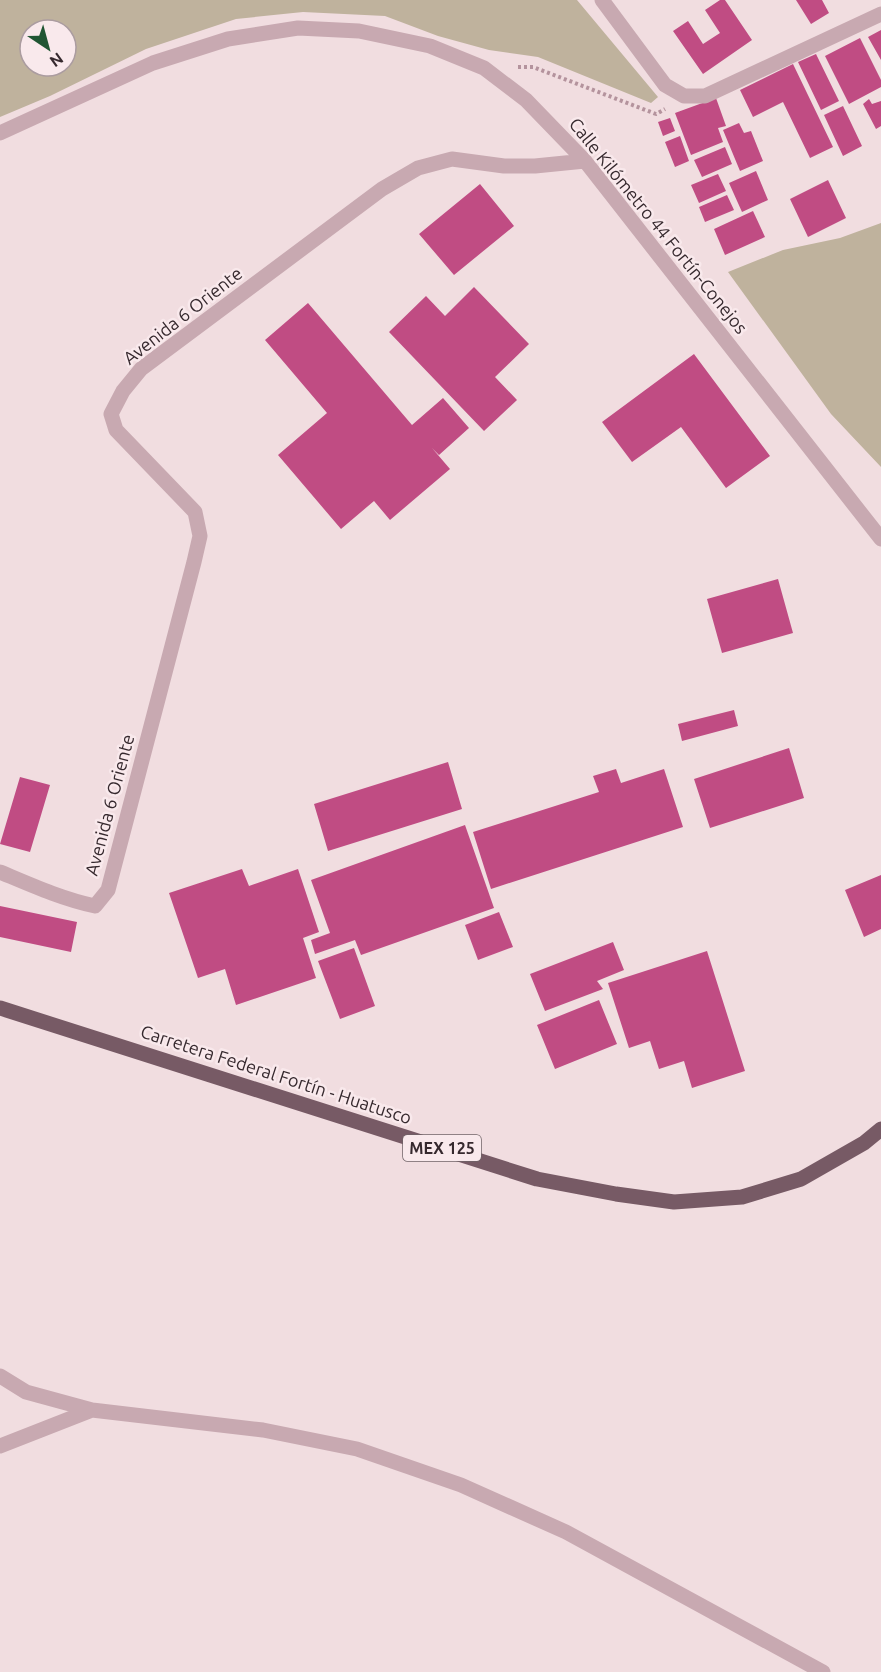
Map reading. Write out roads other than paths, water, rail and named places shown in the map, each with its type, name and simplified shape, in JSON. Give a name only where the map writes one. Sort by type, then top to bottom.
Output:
[{"type":"main road","name":"Carretera Federal Fortín - Huatusco","points":[[0,1008],[537,1179],[628,1196],[674,1202],[742,1197],[801,1179],[864,1143],[881,1129]]},
{"type":"street","points":[[602,0],[665,85],[684,96],[705,96],[881,14]]},
{"type":"street","name":"Calle Kilómetro 44 Fortín-Conejos","points":[[0,133],[153,63],[228,39],[298,28],[359,31],[430,46],[484,68],[526,100],[585,161],[881,538]]},
{"type":"street","name":"Avenida 6 Oriente","points":[[0,872],[26,884],[95,906],[108,890],[200,536],[195,512],[116,430],[111,414],[123,391],[141,369],[382,189],[418,168],[452,159],[504,166],[535,166],[585,161]]},
{"type":"street","points":[[0,1376],[26,1392],[92,1410],[263,1430],[357,1449],[461,1485],[566,1532],[823,1672]]},
{"type":"street","points":[[0,1446],[92,1410]]}]
